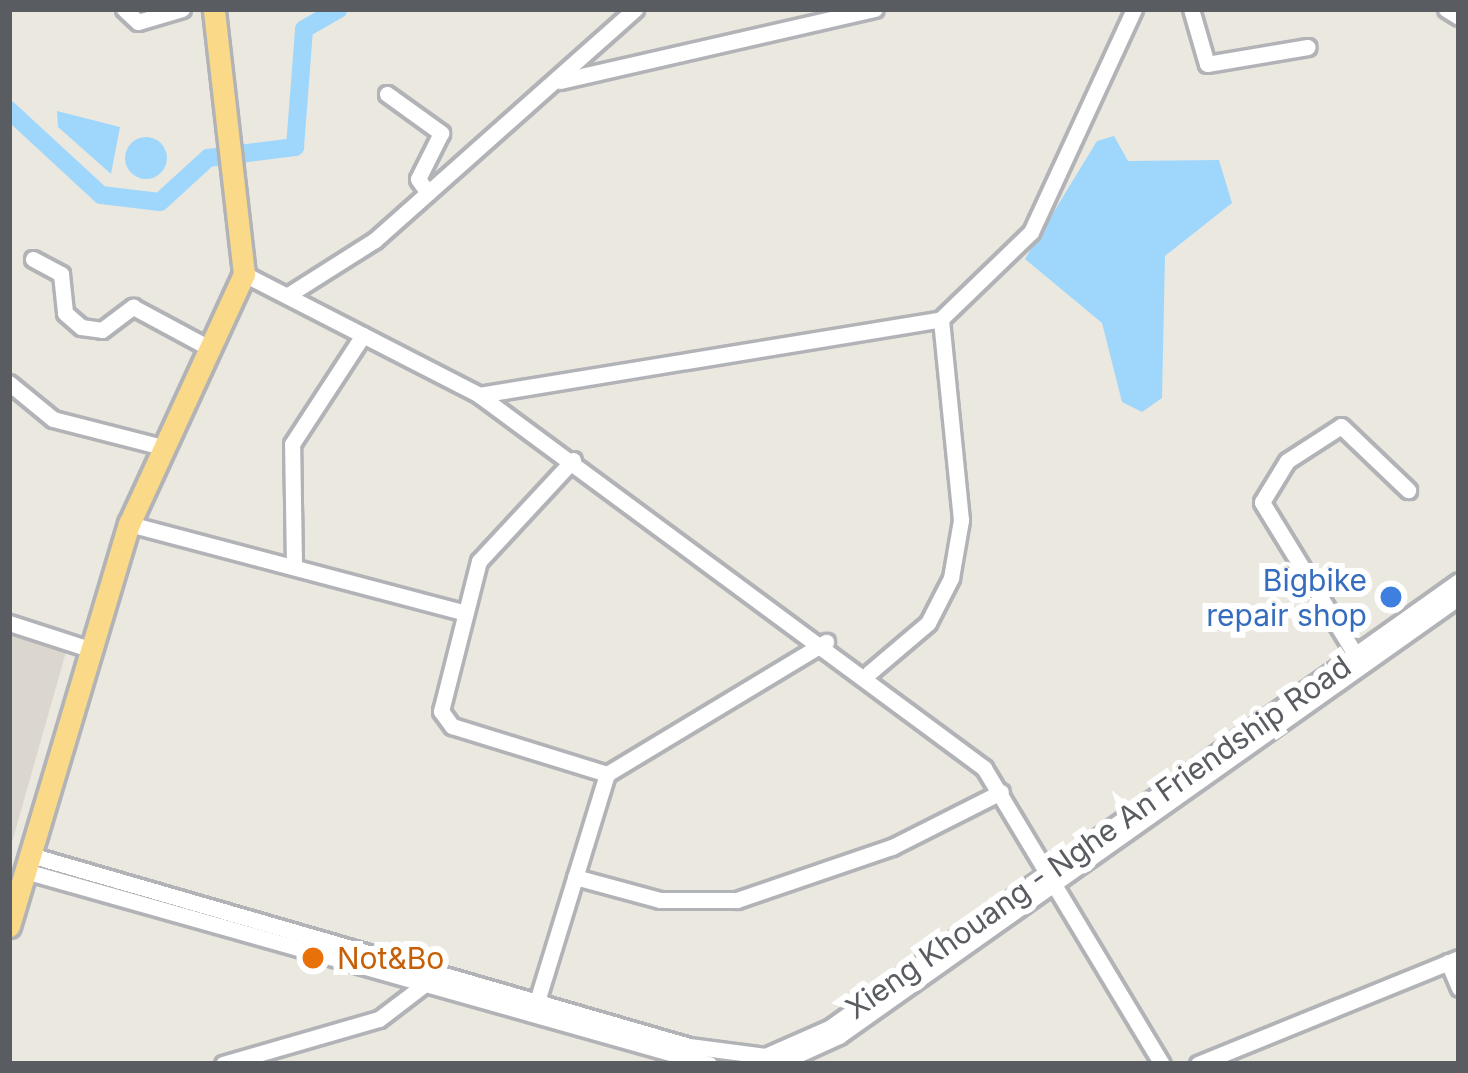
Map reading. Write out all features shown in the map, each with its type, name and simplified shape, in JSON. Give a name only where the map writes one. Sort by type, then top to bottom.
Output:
[{"type":"highway","points":[[9,926],[129,524],[244,274],[240,163],[214,9]]},
{"type":"street","points":[[124,9],[138,22],[182,9]]},
{"type":"street","points":[[288,295],[428,193],[635,9]]},
{"type":"street","points":[[557,82],[875,9]]},
{"type":"street","points":[[479,394],[941,319],[1031,232],[1134,9]]},
{"type":"street","points":[[1191,9],[1207,64],[1308,46]]},
{"type":"street","points":[[1446,9],[1459,17]]},
{"type":"street","points":[[387,94],[441,133],[418,179],[428,193]]},
{"type":"street","points":[[33,260],[61,274],[64,314],[81,326],[102,330],[133,307],[211,349]]},
{"type":"street","points":[[244,274],[479,394],[869,673],[1001,792],[1056,876],[1162,1064]]},
{"type":"street","points":[[869,673],[928,623],[951,578],[961,520],[941,319]]},
{"type":"street","points":[[294,565],[292,444],[363,335]]},
{"type":"street","points":[[9,383],[53,419],[162,447]]},
{"type":"street","points":[[1355,654],[1262,502],[1287,461],[1341,426],[1408,490]]},
{"type":"street","points":[[573,460],[479,560],[442,719],[607,774]]},
{"type":"street","points":[[129,524],[465,613]]},
{"type":"street","name":"Xieng Khouang - Nghe An Friendship Road","points":[[777,1064],[838,1036],[1459,581]]},
{"type":"street","name":"Xieng Khouang - Nghe An Friendship Road","points":[[28,863],[424,984],[688,1046],[764,1056],[829,1028],[1459,597]]},
{"type":"street","points":[[9,623],[92,650]]},
{"type":"street","points":[[535,1008],[607,774],[826,642]]},
{"type":"street","points":[[575,878],[660,900],[736,900],[892,847],[1001,792]]},
{"type":"street","name":"Xieng Khouang - Nghe An Friendship Road","points":[[28,863],[535,1008],[690,1062],[709,1064]]},
{"type":"street","points":[[1198,1064],[1454,960],[1459,988]]},
{"type":"street","points":[[223,1064],[379,1019],[424,984]]},
{"type":"street","points":[[288,1044],[297,1064]]},
{"type":"shaded area","points":[[9,634],[66,652],[9,853]]},
{"type":"water","points":[[57,111],[120,127],[111,174],[58,127]]},
{"type":"water","points":[[1114,136],[1128,161],[1219,160],[1232,203],[1165,256],[1162,398],[1142,412],[1122,402],[1102,323],[1025,259],[1097,141]]},
{"type":"water","points":[[146,137],[161,143],[167,158],[161,173],[146,179],[131,173],[125,158],[131,143]]},
{"type":"waterway","points":[[9,110],[101,195],[160,202],[208,158],[295,147],[304,29],[339,9]]},
{"type":"place","name":"Bigbike repair shop","points":[[1391,597]]},
{"type":"place","name":"Not&Bo","points":[[313,958]]}]
